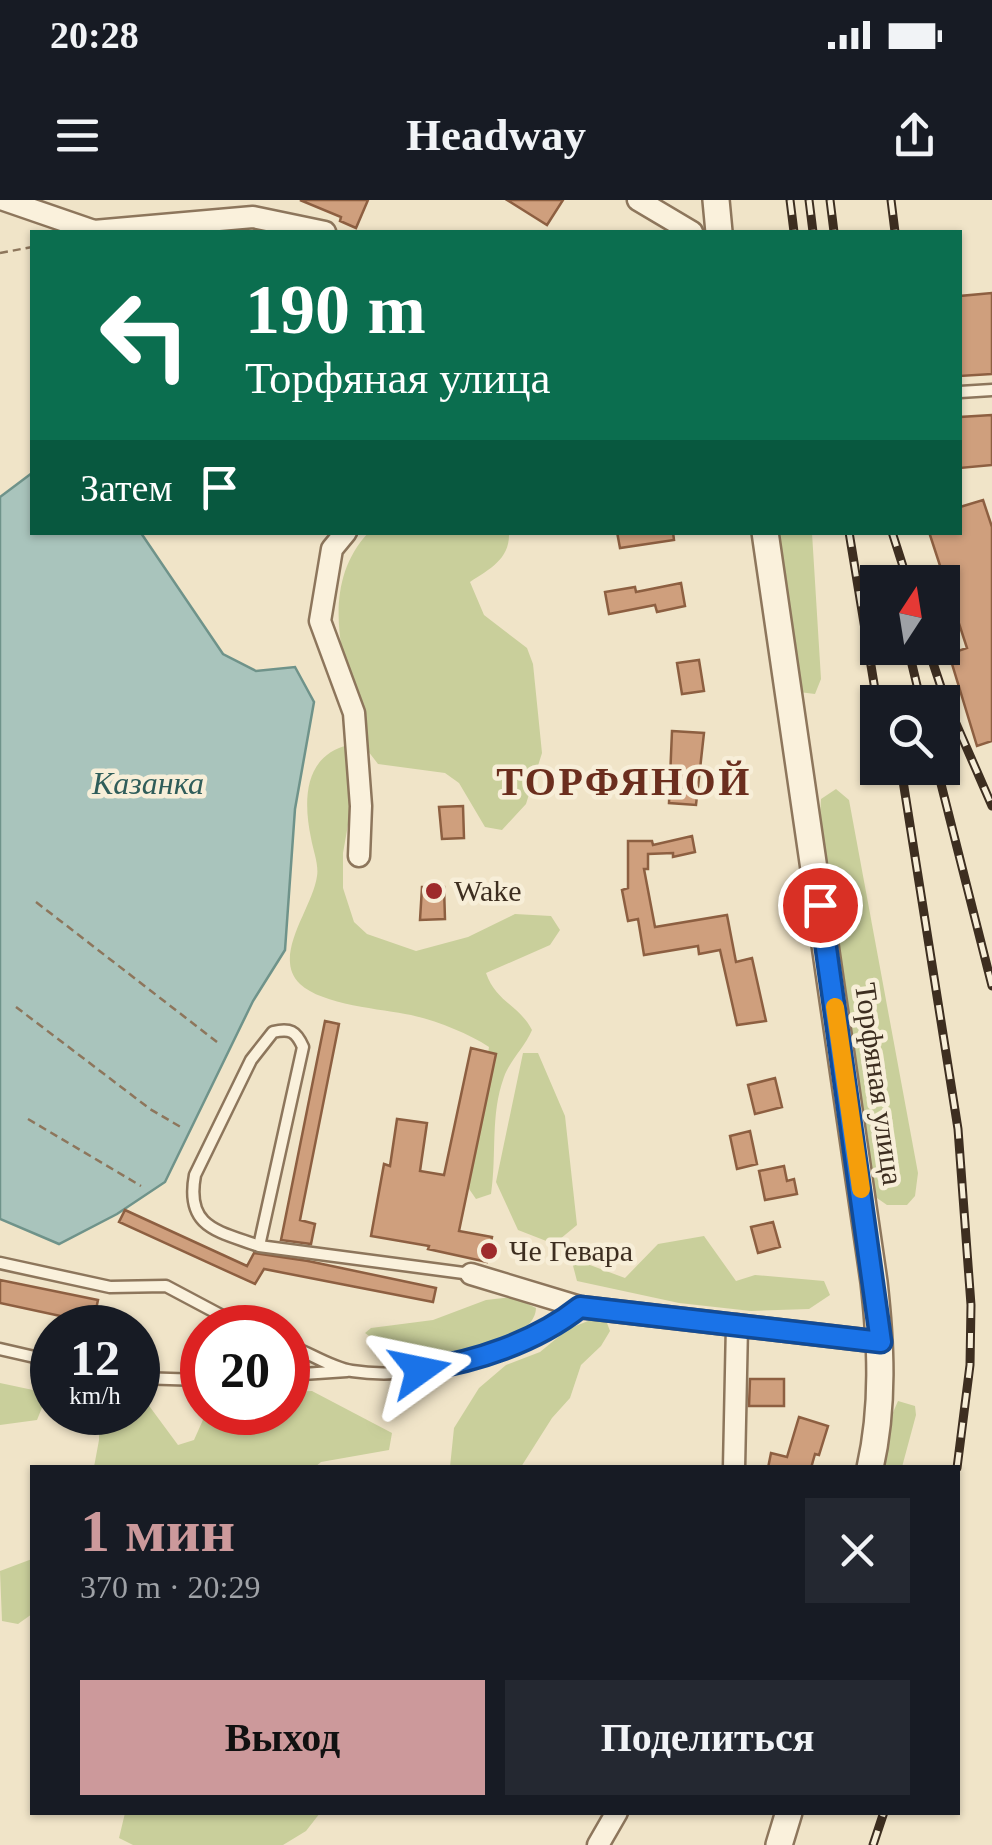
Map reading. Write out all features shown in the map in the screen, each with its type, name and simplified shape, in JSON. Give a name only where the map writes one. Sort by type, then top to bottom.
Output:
[{"type":"street","points":[[4,200],[88,230]]},
{"type":"street","points":[[638,200],[689,230]]},
{"type":"street","points":[[716,200],[719,230]]},
{"type":"street","points":[[115,230],[252,217],[314,230]]},
{"type":"street","points":[[343,535],[332,548],[320,622],[354,713],[362,806],[359,856]]},
{"type":"street","name":"Торфяная улица","points":[[764,535],[881,1342],[870,1465]]},
{"type":"street","points":[[470,1274],[580,1307],[881,1342]]},
{"type":"street","points":[[734,1465],[737,1325]]},
{"type":"street","points":[[598,1845],[615,1815]]},
{"type":"street","points":[[779,1845],[787,1815]]},
{"type":"lane","points":[[962,392],[992,390]]},
{"type":"lane","points":[[259,1246],[304,1047],[298,1034],[288,1029],[272,1032],[251,1060],[196,1175],[192,1195],[197,1216],[208,1228],[259,1246],[470,1274]]},
{"type":"lane","points":[[0,1263],[110,1287],[166,1286],[202,1305]]},
{"type":"lane","points":[[310,1374],[391,1374],[448,1366],[558,1325],[580,1307]]},
{"type":"lane","points":[[0,1349],[30,1355]]},
{"type":"lane","points":[[310,1354],[348,1371]]},
{"type":"path","points":[[0,253],[30,246]]},
{"type":"path","points":[[36,902],[218,1042]]},
{"type":"path","points":[[16,1007],[150,1110],[184,1129]]},
{"type":"path","points":[[28,1119],[141,1186]]},
{"type":"green space","points":[[367,535],[509,535],[502,557],[470,582],[484,615],[527,648],[533,664],[542,753],[526,804],[502,830],[485,827],[459,783],[445,773],[378,764],[368,751],[340,639],[342,583],[351,557]]},
{"type":"green space","points":[[773,535],[812,535],[821,679],[815,694],[799,692]]},
{"type":"green space","points":[[349,745],[355,785],[343,853],[343,888],[354,922],[367,934],[416,951],[468,937],[515,914],[551,916],[560,930],[550,945],[486,973],[496,991],[532,1030],[507,1071],[500,1091],[491,1194],[476,1199],[467,1186],[489,1047],[431,1021],[323,997],[300,984],[292,973],[292,946],[317,876],[307,809],[310,781],[323,758]]},
{"type":"green space","points":[[836,789],[849,800],[918,1173],[915,1196],[907,1205],[887,1205],[874,1196],[820,816],[821,799]]},
{"type":"green space","points":[[523,1053],[538,1053],[565,1116],[577,1225],[554,1244],[518,1230],[496,1182]]},
{"type":"green space","points":[[704,1236],[736,1281],[755,1275],[824,1281],[830,1295],[809,1309],[751,1311],[679,1303],[577,1281],[571,1258],[625,1278],[658,1244]]},
{"type":"green space","points":[[513,1297],[536,1308],[531,1321],[519,1332],[482,1347],[406,1353],[384,1346],[365,1333],[371,1328],[433,1320],[486,1300]]},
{"type":"green space","points":[[593,1319],[607,1323],[610,1331],[581,1365],[570,1398],[552,1418],[522,1465],[450,1465],[454,1428],[479,1388],[506,1365],[540,1352],[568,1329]]},
{"type":"green space","points":[[0,1383],[30,1389],[30,1421],[0,1425]]},
{"type":"green space","points":[[312,1391],[392,1433],[389,1450],[317,1465],[94,1465],[99,1435],[160,1435],[160,1421],[178,1445],[194,1440],[196,1435],[310,1435]]},
{"type":"green space","points":[[898,1401],[915,1406],[903,1465],[881,1465]]},
{"type":"green space","points":[[30,1560],[30,1615],[18,1624],[2,1621],[0,1571]]},
{"type":"green space","points":[[124,1815],[318,1815],[306,1831],[283,1845],[133,1845],[119,1838]]},
{"type":"water","name":"Казанка","points":[[30,474],[30,535],[142,535],[223,654],[256,671],[295,667],[314,702],[295,809],[285,950],[253,1001],[165,1182],[117,1214],[59,1244],[0,1219],[0,497]]},
{"type":"building","points":[[300,200],[368,200],[356,228],[340,221],[341,217]]},
{"type":"building","points":[[507,200],[563,200],[547,225]]},
{"type":"building","points":[[992,293],[992,374],[962,376],[962,296]]},
{"type":"building","points":[[992,415],[992,465],[962,468],[962,417]]},
{"type":"building","points":[[983,500],[992,527],[992,741],[977,746],[952,665],[960,665],[960,650],[967,648],[960,627],[960,565],[940,565],[930,535],[962,535],[962,506]]},
{"type":"building","points":[[618,535],[673,535],[674,540],[620,548]]},
{"type":"building","points":[[681,583],[685,606],[657,612],[655,605],[609,614],[605,592],[635,587],[636,592]]},
{"type":"building","points":[[699,660],[704,691],[682,694],[677,663]]},
{"type":"building","points":[[672,731],[704,733],[696,805],[669,803]]},
{"type":"building","points":[[463,806],[464,838],[442,839],[439,807]]},
{"type":"building","points":[[692,836],[695,852],[673,857],[673,853],[648,854],[648,869],[644,869],[655,927],[727,915],[736,962],[752,958],[766,1021],[737,1025],[720,950],[699,954],[698,946],[644,955],[638,919],[628,921],[622,890],[628,888],[628,841],[652,841],[653,845]]},
{"type":"building","points":[[422,887],[444,887],[445,919],[420,920]]},
{"type":"building","points":[[325,1021],[339,1024],[300,1220],[315,1224],[311,1244],[281,1240]]},
{"type":"building","points":[[471,1048],[496,1054],[459,1231],[492,1237],[487,1262],[371,1236],[384,1164],[390,1166],[397,1119],[427,1123],[420,1171],[444,1175]]},
{"type":"building","points":[[775,1078],[782,1107],[755,1114],[748,1085]]},
{"type":"building","points":[[750,1131],[757,1164],[737,1169],[730,1136]]},
{"type":"building","points":[[784,1166],[787,1181],[794,1179],[797,1194],[765,1200],[759,1171]]},
{"type":"building","points":[[125,1210],[247,1266],[254,1253],[308,1261],[436,1288],[433,1302],[264,1269],[255,1284],[119,1222]]},
{"type":"building","points":[[773,1222],[780,1247],[758,1253],[751,1227]]},
{"type":"building","points":[[0,1280],[98,1300],[97,1305],[30,1305],[30,1309],[0,1303]]},
{"type":"building","points":[[750,1379],[784,1379],[784,1406],[749,1406]]},
{"type":"building","points":[[799,1417],[828,1426],[812,1465],[769,1465],[771,1453],[787,1457]]},
{"type":"railway","points":[[790,200],[794,230]]},
{"type":"railway","points":[[809,200],[813,230]]},
{"type":"railway","points":[[830,200],[834,230]]},
{"type":"railway","points":[[891,200],[895,230]]},
{"type":"railway","points":[[849,535],[874,685]]},
{"type":"railway","points":[[893,535],[903,565]]},
{"type":"railway","points":[[912,665],[917,685]]},
{"type":"railway","points":[[934,665],[992,806]]},
{"type":"railway","points":[[904,785],[958,1129],[971,1305],[970,1365],[957,1465]]},
{"type":"railway","points":[[941,785],[992,986]]},
{"type":"railway","points":[[873,1845],[883,1815]]},
{"type":"slow traffic","points":[[835,1007],[861,1189]]},
{"type":"place","name":"Wake","points":[[434,891]]},
{"type":"place","name":"Че Гевара","points":[[489,1251]]},
{"type":"district","name":"ТОРФЯНОЙ","points":[[624,781]]},
{"type":"route","points":[[420,1370],[448,1366],[520,1342],[558,1325],[580,1307],[881,1342],[820,905]]}]
